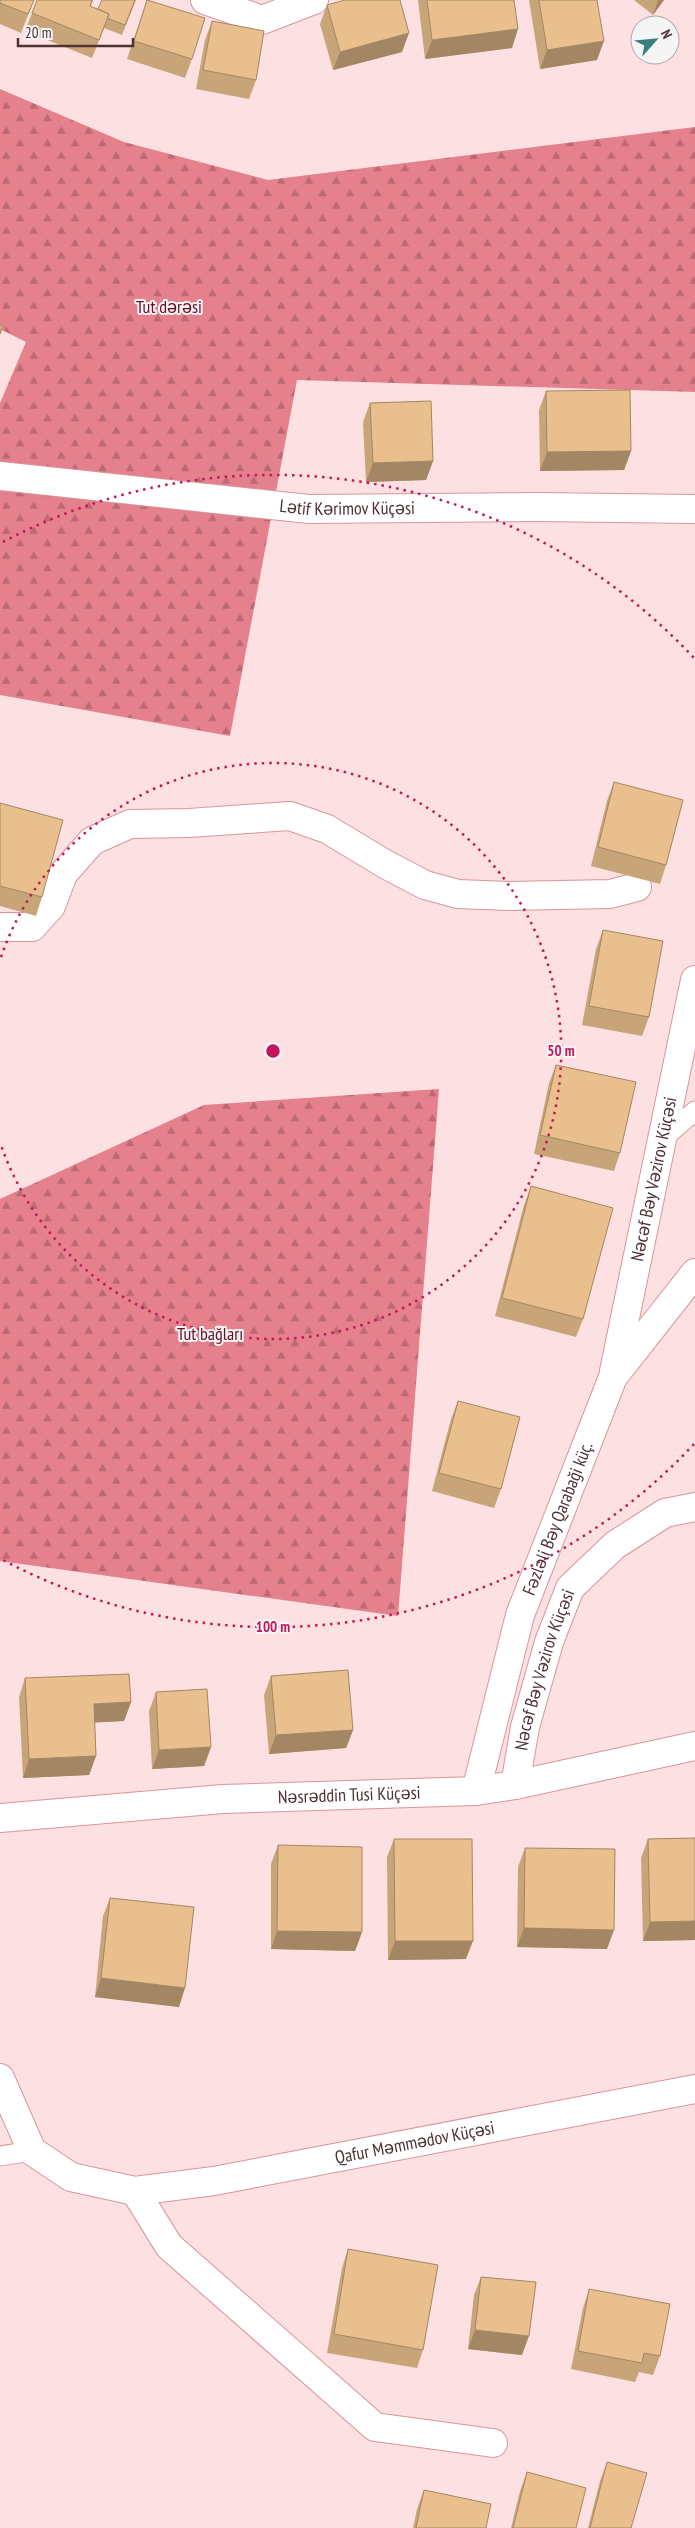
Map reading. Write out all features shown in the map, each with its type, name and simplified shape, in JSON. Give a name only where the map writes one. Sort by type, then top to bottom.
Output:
[{"type":"street","points":[[205,0],[262,20],[314,0]]},
{"type":"street","name":"Lətif Kərimov Küçəsi","points":[[0,476],[309,509],[537,507],[695,509]]},
{"type":"street","points":[[0,927],[32,927],[51,906],[63,874],[92,841],[130,824],[189,823],[290,816],[327,829],[385,864],[426,885],[458,894],[593,895],[610,894],[637,888]]},
{"type":"street","name":"Nəcəf Bəy Vəzirov Küçəsi","points":[[613,1377],[695,980]]},
{"type":"street","name":"Fəzləli Bəy Qarabaği küç.","points":[[476,1791],[520,1615],[613,1377],[695,1273]]},
{"type":"street","name":"Nəcəf Bəy Vəzirov Küçəsi","points":[[515,1785],[525,1727],[549,1642],[570,1588],[615,1545],[664,1514],[695,1507]]},
{"type":"street","name":"Nəsrəddin Tusi Küçəsi","points":[[0,1818],[223,1799],[476,1791],[515,1785],[695,1746]]},
{"type":"street","points":[[0,2078],[32,2151]]},
{"type":"street","name":"Qafur Məmmədov Küçəsi","points":[[32,2151],[70,2176],[135,2191],[214,2181],[695,2089]]},
{"type":"street","points":[[135,2191],[169,2246],[376,2427],[492,2443]]},
{"type":"lane","points":[[661,1140],[695,1111]]},
{"type":"lane","points":[[0,2156],[32,2151]]},
{"type":"green space","name":"Tut dərəsi","points":[[0,89],[124,142],[268,180],[695,127],[695,392],[297,380],[230,736],[0,695],[0,403],[26,342],[0,329]]},
{"type":"green space","name":"Tut bağları","points":[[439,1089],[398,1616],[0,1561],[0,1199],[204,1105]]},
{"type":"building","points":[[0,0],[34,0],[28,14],[0,3]]},
{"type":"building","points":[[37,0],[92,0],[90,6],[109,14],[99,40],[32,13]]},
{"type":"building","points":[[102,0],[135,0],[125,25],[107,18],[109,14],[98,9]]},
{"type":"building","points":[[147,0],[205,18],[192,59],[134,41]]},
{"type":"building","points":[[345,0],[400,0],[409,33],[340,52],[327,5]]},
{"type":"building","points":[[427,0],[514,0],[518,29],[432,40]]},
{"type":"building","points":[[539,0],[597,0],[604,41],[547,50]]},
{"type":"building","points":[[212,21],[264,31],[256,80],[203,70]]},
{"type":"building","points":[[630,390],[631,451],[547,452],[546,391]]},
{"type":"building","points":[[431,401],[433,461],[373,463],[370,403]]},
{"type":"building","points":[[614,782],[683,800],[666,865],[598,847]]},
{"type":"building","points":[[0,803],[63,820],[42,897],[0,886]]},
{"type":"building","points":[[603,930],[663,941],[649,1017],[589,1006]]},
{"type":"building","points":[[556,1065],[636,1082],[620,1153],[540,1135]]},
{"type":"building","points":[[531,1186],[613,1208],[583,1319],[502,1298]]},
{"type":"building","points":[[458,1401],[520,1417],[501,1489],[439,1473]]},
{"type":"building","points":[[348,1670],[353,1730],[276,1735],[271,1676]]},
{"type":"building","points":[[129,1674],[131,1702],[94,1704],[96,1756],[29,1759],[25,1678]]},
{"type":"building","points":[[207,1689],[211,1747],[159,1750],[156,1692]]},
{"type":"building","points":[[695,1838],[695,1921],[650,1922],[648,1839]]},
{"type":"building","points":[[394,1839],[472,1839],[473,1941],[395,1941]]},
{"type":"building","points":[[278,1845],[362,1847],[362,1932],[277,1931]]},
{"type":"building","points":[[525,1848],[615,1849],[614,1930],[524,1928]]},
{"type":"building","points":[[110,1898],[194,1907],[185,1988],[101,1978]]},
{"type":"building","points":[[348,2249],[438,2265],[423,2350],[334,2334]]},
{"type":"building","points":[[481,2277],[536,2282],[529,2336],[475,2330]]},
{"type":"building","points":[[589,2289],[670,2304],[660,2356],[644,2353],[642,2363],[578,2351]]},
{"type":"building","points":[[607,2462],[647,2473],[631,2528],[590,2528]]},
{"type":"building","points":[[527,2472],[586,2488],[576,2528],[513,2528]]},
{"type":"building","points":[[424,2490],[491,2504],[486,2528],[416,2528]]}]
